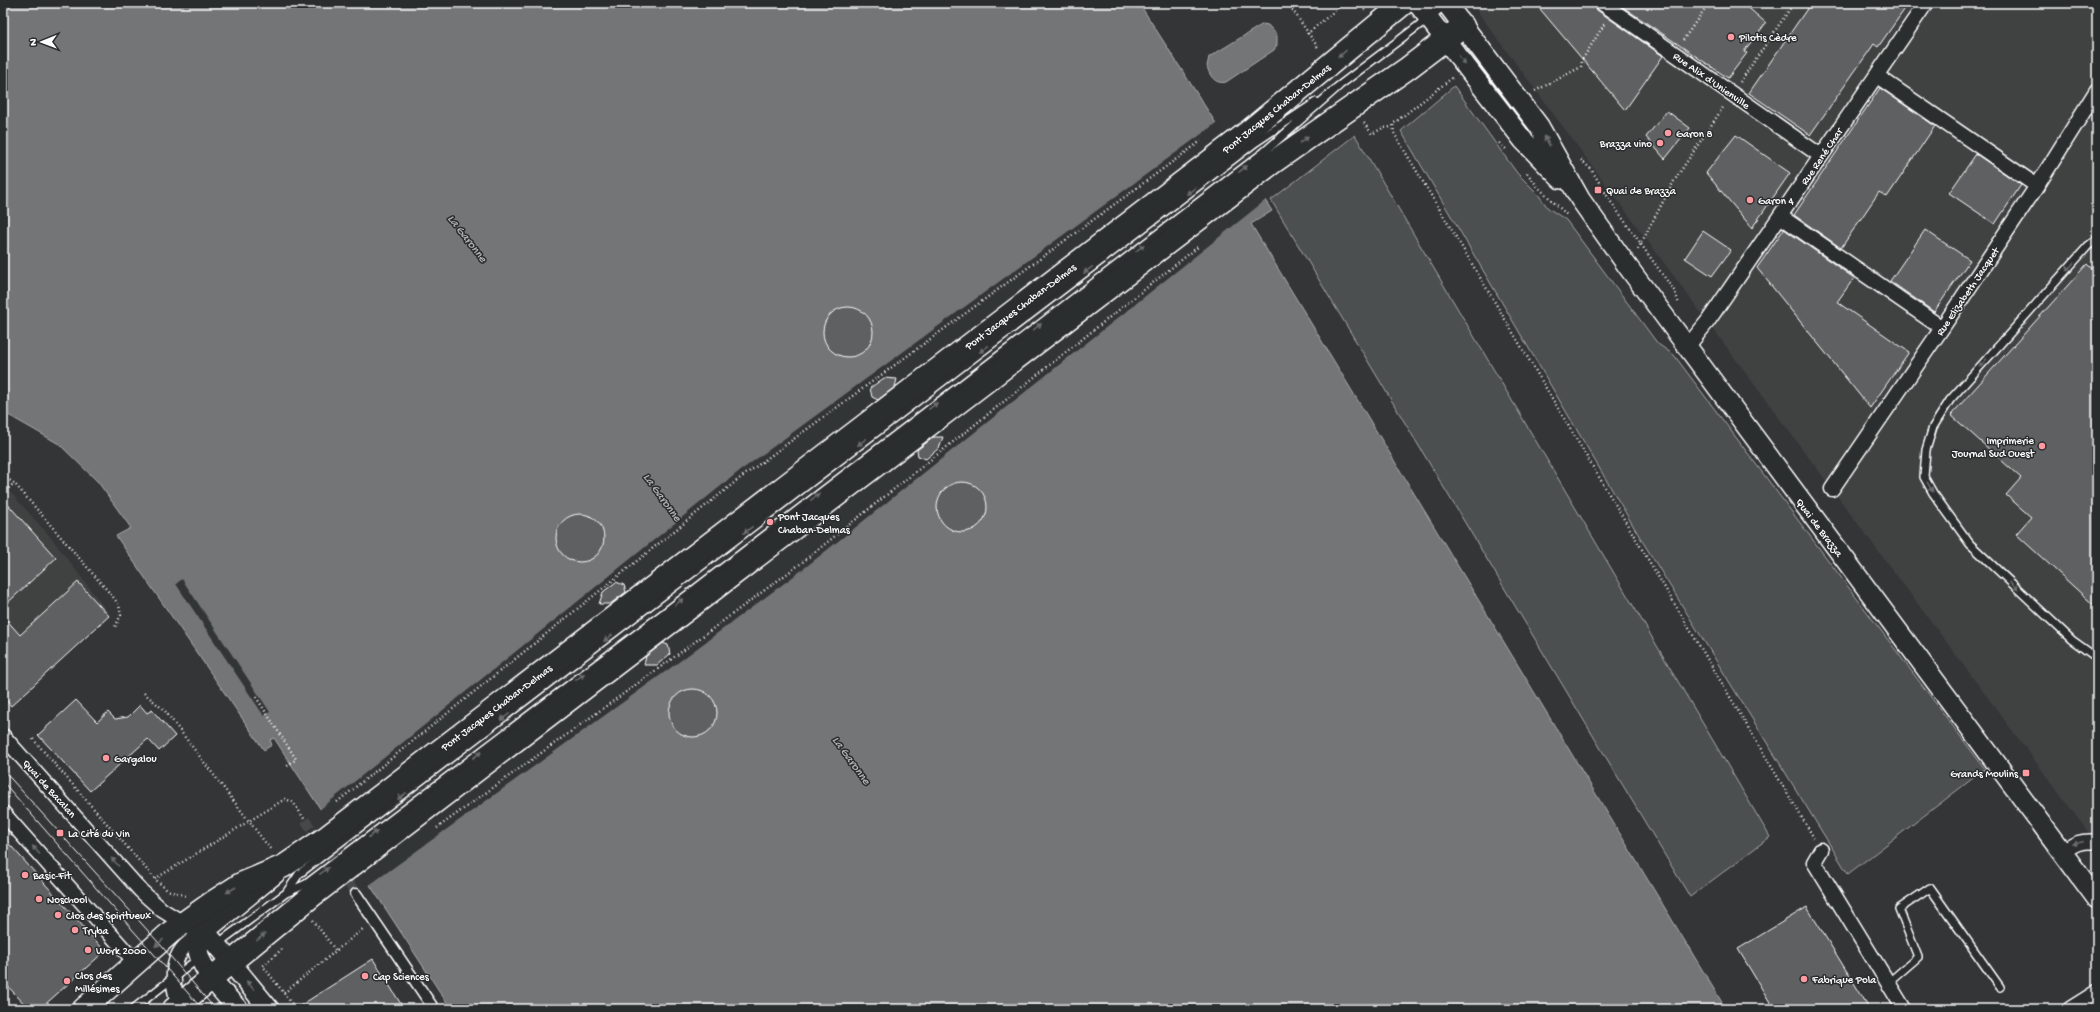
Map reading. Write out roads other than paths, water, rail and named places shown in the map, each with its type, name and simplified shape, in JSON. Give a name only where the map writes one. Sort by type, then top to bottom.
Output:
[{"type":"main road","name":"Pont Jacques Chaban-Delmas","points":[[84,1009],[183,923],[278,859],[331,841],[1252,137],[1404,3]]},
{"type":"main road","name":"Quai de Brazza","points":[[1417,3],[1523,140],[1580,199]]},
{"type":"main road","name":"Quai de Brazza","points":[[1447,3],[1539,126],[1580,199],[1628,267],[2097,899]]},
{"type":"main road","points":[[179,1008],[211,978],[345,863],[1268,158],[1445,40],[1463,26]]},
{"type":"main road","points":[[238,1009],[211,978],[208,947],[278,859]]},
{"type":"main road","points":[[183,923],[208,947],[231,962],[269,1009]]},
{"type":"street","name":"Rue René Char","points":[[1687,348],[1708,321],[1926,3]]},
{"type":"street","name":"Rue Alix d'Unienville","points":[[1607,7],[1821,156]]},
{"type":"street","points":[[1877,76],[2036,186]]},
{"type":"street","name":"Rue Elizabeth Jacquet","points":[[1832,489],[1942,328],[2036,186],[2097,90]]},
{"type":"street","points":[[1780,216],[1942,328]]},
{"type":"street","name":"Quai de Bacalan","points":[[3,736],[141,891],[162,910],[183,923]]},
{"type":"street","points":[[3,812],[136,963]]},
{"type":"street","points":[[2062,853],[2073,844],[2080,842],[2097,842]]},
{"type":"street","points":[[1821,850],[1814,862],[1904,1009]]},
{"type":"street","points":[[356,894],[434,1009]]},
{"type":"street","points":[[179,1008],[174,987],[174,976],[176,964],[183,948],[208,947]]},
{"type":"street","points":[[2070,1009],[2097,992]]},
{"type":"lane","points":[[1252,137],[1339,86],[1429,19],[1447,3]]},
{"type":"lane","points":[[1268,158],[1339,86]]},
{"type":"lane","points":[[2097,239],[2088,246],[1950,400],[1932,427],[1926,450],[1924,477],[1970,544],[2072,640],[2097,658]]},
{"type":"lane","points":[[286,893],[299,874],[331,841]]},
{"type":"lane","points":[[133,1009],[208,947],[286,893],[345,863]]},
{"type":"lane","points":[[1888,983],[1918,957],[1898,909],[1930,888],[2000,987]]},
{"type":"water","name":"La Garonne","points":[[3,3],[1139,3],[1272,211],[1251,224],[1726,1009],[451,1009],[274,738],[270,740],[272,745],[264,750],[116,536],[131,528],[98,482],[59,444],[3,412]]},
{"type":"water","points":[[1263,24],[1268,25],[1277,35],[1277,45],[1274,50],[1226,82],[1222,83],[1216,81],[1209,73],[1207,66],[1209,57]]},
{"type":"tunnel","points":[[305,820],[356,894]]},
{"type":"tram line","points":[[3,770],[159,943],[215,1009]]},
{"type":"tram line","points":[[3,782],[202,1009]]},
{"type":"place","name":"Pilotis Cèdre","points":[[1731,37]]},
{"type":"place","name":"Garon 8","points":[[1668,133]]},
{"type":"place","name":"Brazza vino","points":[[1660,143]]},
{"type":"place","name":"Quai de Brazza","points":[[1598,190]]},
{"type":"place","name":"Garon 4","points":[[1750,200]]},
{"type":"place","name":"Imprimerie Journal Sud Ouest","points":[[2042,446]]},
{"type":"place","name":"Pont Jacques Chaban-Delmas","points":[[770,522]]},
{"type":"place","name":"Gargalou","points":[[106,758]]},
{"type":"place","name":"Grands Moulins","points":[[2026,773]]},
{"type":"place","name":"La Cité du Vin","points":[[60,833]]},
{"type":"place","name":"Basic-Fit","points":[[25,875]]},
{"type":"place","name":"Noschool","points":[[39,899]]},
{"type":"place","name":"Clos des Spiritueux","points":[[58,915]]},
{"type":"place","name":"Tryba","points":[[75,930]]},
{"type":"place","name":"Work 2000","points":[[88,950]]},
{"type":"place","name":"Cap Sciences","points":[[365,976]]},
{"type":"place","name":"Fabrique Pola","points":[[1804,979]]},
{"type":"place","name":"Clos des Millésimes","points":[[67,981]]}]
